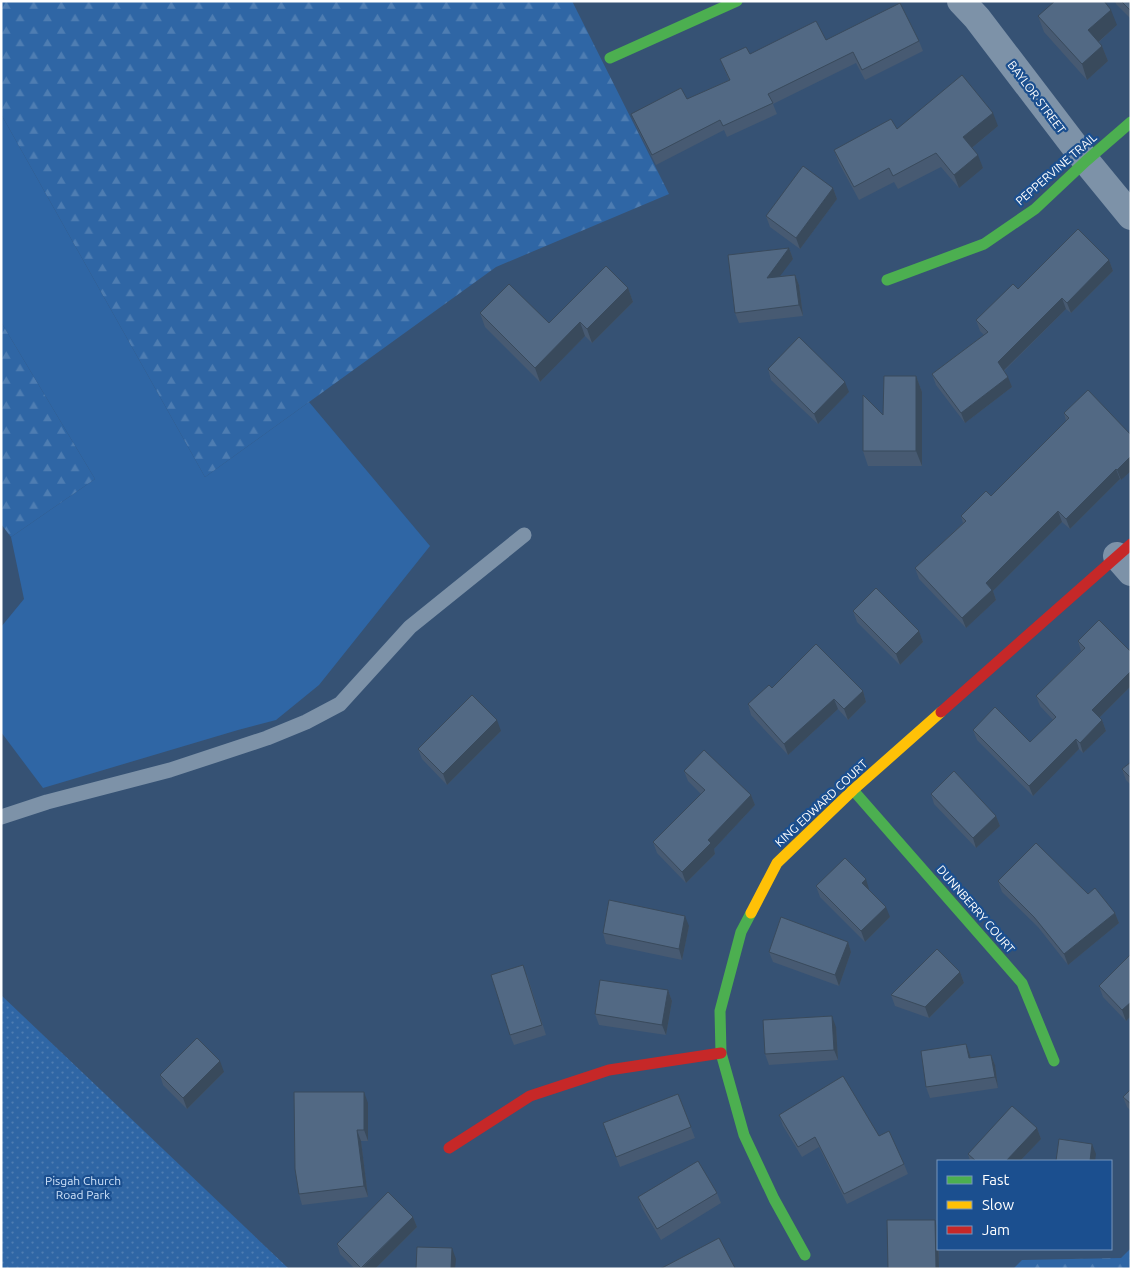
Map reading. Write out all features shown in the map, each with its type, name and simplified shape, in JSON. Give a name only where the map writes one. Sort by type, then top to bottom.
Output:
[{"type":"street","points":[[610,58],[737,1]]},
{"type":"street","name":"BAYLOR STREET","points":[[962,1],[1131,216]]},
{"type":"street","name":"PEPPERVINE TRAIL","points":[[887,280],[984,244],[1035,208],[1131,122]]},
{"type":"street","name":"KING EDWARD COURT","points":[[805,1255],[774,1199],[744,1135],[721,1053],[720,1011],[740,932],[777,863],[853,790],[1126,557]]},
{"type":"street","name":"DUNNBERRY COURT","points":[[853,790],[1022,983],[1054,1061]]},
{"type":"street","points":[[449,1148],[530,1096],[609,1070],[721,1053]]},
{"type":"lane","points":[[1,817],[47,802],[170,770],[267,738],[306,722],[340,704],[410,627],[524,535]]},
{"type":"green space","points":[[1,1],[572,1],[669,194],[496,267],[205,477],[1,114]]},
{"type":"green space","points":[[1,114],[205,477],[309,402],[430,546],[319,685],[276,720],[43,788],[1,732],[1,627],[24,599],[11,537],[95,479],[1,322]]},
{"type":"green space","points":[[1,322],[95,479],[11,537],[1,524]]},
{"type":"green space","name":"Pisgah Church Road Park","points":[[1,995],[289,1269],[1,1269]]},
{"type":"green space","points":[[1131,1248],[1131,1269],[1013,1269],[1022,1260],[1121,1258]]},
{"type":"building","points":[[1055,1],[1104,1],[1111,10],[1088,30],[1102,46],[1082,64],[1038,16]]},
{"type":"building","points":[[1121,1],[1131,1],[1131,11]]},
{"type":"building","points":[[900,3],[919,41],[862,70],[853,52],[768,94],[773,103],[723,126],[720,120],[652,155],[631,114],[681,88],[687,99],[730,80],[720,59],[746,47],[750,54],[816,21],[826,40]]},
{"type":"building","points":[[962,75],[993,113],[963,137],[978,155],[954,175],[936,153],[893,176],[889,168],[854,187],[834,150],[891,119],[897,129]]},
{"type":"building","points":[[803,166],[833,188],[796,238],[766,216]]},
{"type":"building","points":[[1078,229],[1109,260],[1067,303],[1062,298],[998,362],[1008,377],[961,413],[932,374],[988,332],[976,320],[1013,284],[1018,289]]},
{"type":"building","points":[[789,248],[767,278],[795,275],[799,305],[735,313],[728,255]]},
{"type":"building","points":[[606,266],[628,288],[587,329],[580,322],[535,368],[480,313],[509,284],[549,323]]},
{"type":"building","points":[[799,337],[845,382],[814,414],[768,369]]},
{"type":"building","points":[[884,376],[916,376],[916,451],[863,451],[863,395],[883,415]]},
{"type":"building","points":[[1088,390],[1131,435],[1131,456],[1066,519],[1058,511],[986,583],[992,590],[962,618],[915,568],[966,521],[961,516],[986,491],[991,496],[1069,418],[1064,413]]},
{"type":"building","points":[[876,588],[919,631],[896,654],[853,611]]},
{"type":"building","points":[[1099,620],[1131,652],[1131,671],[1092,710],[1102,720],[1080,743],[1076,739],[1029,786],[973,730],[995,707],[1030,742],[1056,717],[1036,696],[1085,648],[1078,641]]},
{"type":"building","points":[[816,644],[863,691],[844,709],[834,699],[784,744],[748,704],[769,685],[772,688]]},
{"type":"building","points":[[472,695],[497,720],[443,774],[418,749]]},
{"type":"building","points":[[704,750],[751,795],[708,840],[711,843],[682,872],[653,842],[705,790],[684,771]]},
{"type":"building","points":[[1131,762],[1131,778],[1122,769]]},
{"type":"building","points":[[954,771],[996,816],[973,838],[931,794]]},
{"type":"building","points":[[1036,843],[1088,894],[1095,888],[1115,913],[1064,954],[1034,917],[998,881]]},
{"type":"building","points":[[845,858],[866,879],[862,883],[886,907],[861,931],[816,886]]},
{"type":"building","points":[[609,900],[685,916],[679,949],[603,933]]},
{"type":"building","points":[[781,917],[848,942],[835,975],[769,952]]},
{"type":"building","points":[[937,949],[960,972],[925,1007],[891,995]]},
{"type":"building","points":[[1131,954],[1131,1002],[1122,1010],[1099,986]]},
{"type":"building","points":[[523,965],[542,1025],[510,1035],[491,975]]},
{"type":"building","points":[[600,980],[668,990],[662,1025],[595,1014]]},
{"type":"building","points":[[832,1016],[834,1050],[765,1054],[763,1020]]},
{"type":"building","points":[[197,1038],[220,1061],[183,1098],[160,1075]]},
{"type":"building","points":[[966,1044],[969,1058],[991,1055],[995,1077],[926,1087],[921,1051]]},
{"type":"building","points":[[843,1076],[879,1136],[889,1131],[904,1164],[844,1194],[815,1137],[798,1147],[779,1115]]},
{"type":"building","points":[[1131,1089],[1131,1104],[1123,1097]]},
{"type":"building","points":[[294,1092],[364,1092],[364,1130],[357,1130],[364,1186],[299,1194],[295,1169]]},
{"type":"building","points":[[678,1094],[691,1127],[616,1157],[603,1123]]},
{"type":"building","points":[[1012,1106],[1037,1128],[1007,1160],[975,1160],[968,1154]]},
{"type":"building","points":[[1059,1139],[1092,1144],[1090,1160],[1056,1160]]},
{"type":"building","points":[[698,1161],[717,1193],[657,1229],[638,1197]]},
{"type":"building","points":[[388,1192],[413,1217],[361,1268],[337,1244]]},
{"type":"building","points":[[887,1220],[935,1220],[936,1268],[888,1268]]},
{"type":"building","points":[[719,1238],[734,1269],[660,1269]]},
{"type":"building","points":[[417,1247],[452,1248],[451,1269],[416,1269]]},
{"type":"traffic: fast","points":[[610,58],[737,1]]},
{"type":"traffic: fast","points":[[887,280],[984,244],[1035,209],[1131,122]]},
{"type":"traffic: fast","points":[[853,790],[1022,983],[1054,1061]]},
{"type":"traffic: fast","points":[[751,913],[741,932],[720,1011],[721,1053],[744,1135],[774,1199],[805,1255]]},
{"type":"traffic: slow","points":[[751,913],[777,863],[853,790],[941,712]]},
{"type":"traffic: jam","points":[[941,712],[1131,544]]},
{"type":"traffic: jam","points":[[449,1148],[530,1096],[609,1070],[721,1053]]}]
